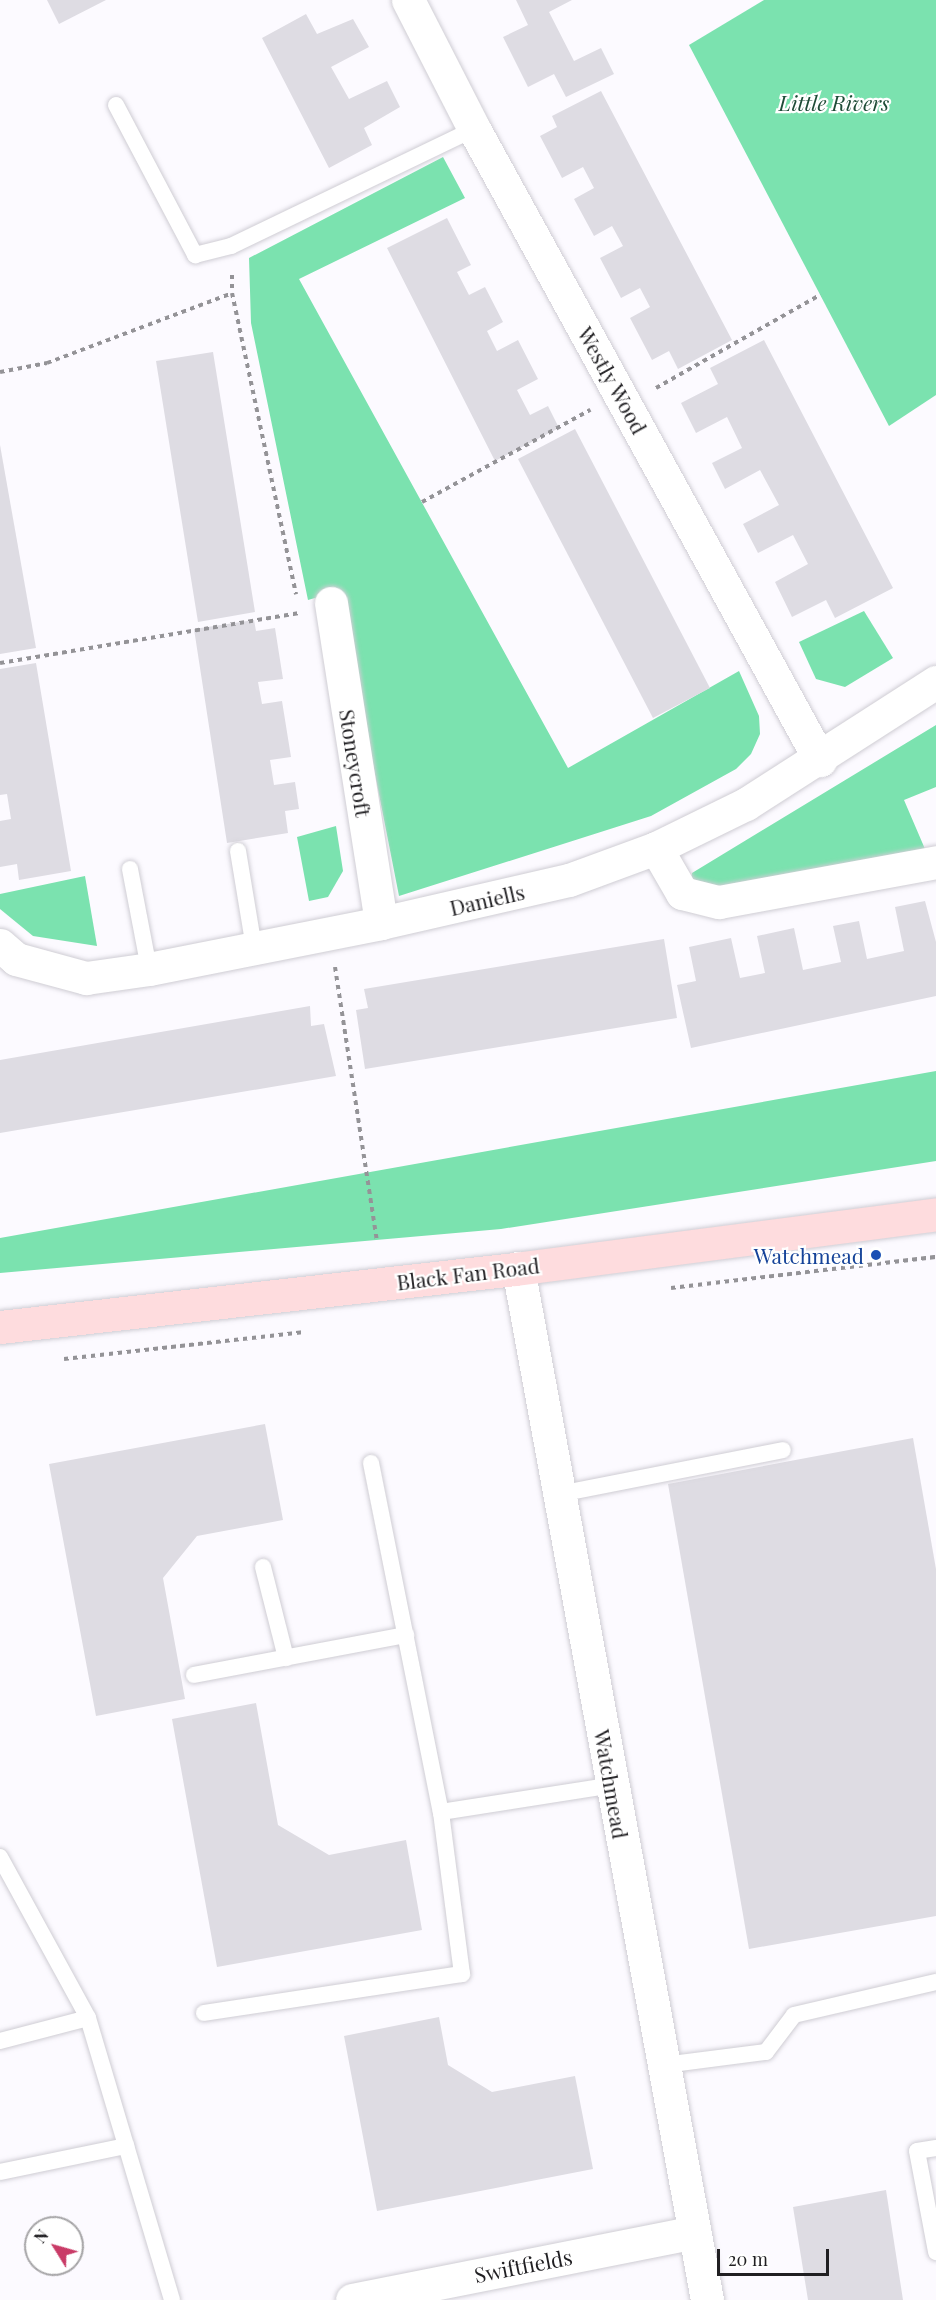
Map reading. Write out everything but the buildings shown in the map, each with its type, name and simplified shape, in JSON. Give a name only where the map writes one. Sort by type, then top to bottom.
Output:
[{"type":"main road","name":"Black Fan Road","points":[[0,1327],[518,1268],[936,1214]]},
{"type":"street","name":"Westly Wood","points":[[408,0],[474,129],[820,760]]},
{"type":"street","name":"Stoneycroft","points":[[331,603],[381,923]]},
{"type":"street","name":"Daniells","points":[[0,945],[16,959],[86,978],[149,969],[381,923],[569,880],[656,848],[746,804],[820,760],[936,682]]},
{"type":"street","points":[[656,848],[682,893],[719,902],[936,862]]},
{"type":"street","name":"Watchmead","points":[[518,1268],[707,2300]]},
{"type":"street","name":"Swiftfields","points":[[352,2300],[694,2232]]},
{"type":"lane","points":[[116,105],[195,255],[231,246],[474,129]]},
{"type":"lane","points":[[238,851],[254,948]]},
{"type":"lane","points":[[130,869],[149,969]]},
{"type":"lane","points":[[559,1494],[783,1450]]},
{"type":"lane","points":[[204,2013],[462,1974],[441,1812],[371,1463]]},
{"type":"lane","points":[[263,1567],[286,1658]]},
{"type":"lane","points":[[194,1675],[406,1635]]},
{"type":"lane","points":[[441,1812],[612,1785]]},
{"type":"lane","points":[[0,1857],[88,2018],[172,2300]]},
{"type":"lane","points":[[664,2066],[766,2052],[794,2015],[936,1982]]},
{"type":"lane","points":[[0,2041],[88,2018]]},
{"type":"lane","points":[[0,2172],[126,2146]]},
{"type":"lane","points":[[936,2148],[917,2151],[936,2252]]},
{"type":"path","points":[[0,372],[46,363],[232,293],[300,612],[0,663]]},
{"type":"path","points":[[422,502],[624,399],[820,295]]},
{"type":"path","points":[[329,933],[377,1241]]},
{"type":"green space","name":"Little Rivers","points":[[764,0],[936,0],[936,395],[889,426],[689,45]]},
{"type":"green space","points":[[443,157],[465,198],[299,279],[568,768],[739,671],[759,716],[760,734],[751,754],[736,769],[651,816],[399,896],[339,591],[308,600],[251,323],[249,258]]},
{"type":"green space","points":[[864,611],[893,658],[845,687],[816,679],[799,642]]},
{"type":"green space","points":[[936,725],[936,787],[904,800],[931,863],[729,891],[691,881],[692,873]]},
{"type":"green space","points":[[336,826],[343,871],[328,897],[309,901],[297,837]]},
{"type":"green space","points":[[85,876],[97,946],[33,936],[0,909],[0,894]]},
{"type":"green space","points":[[936,1071],[936,1161],[501,1229],[0,1273],[0,1238]]},
{"type":"place","name":"Watchmead","points":[[876,1255]]}]
